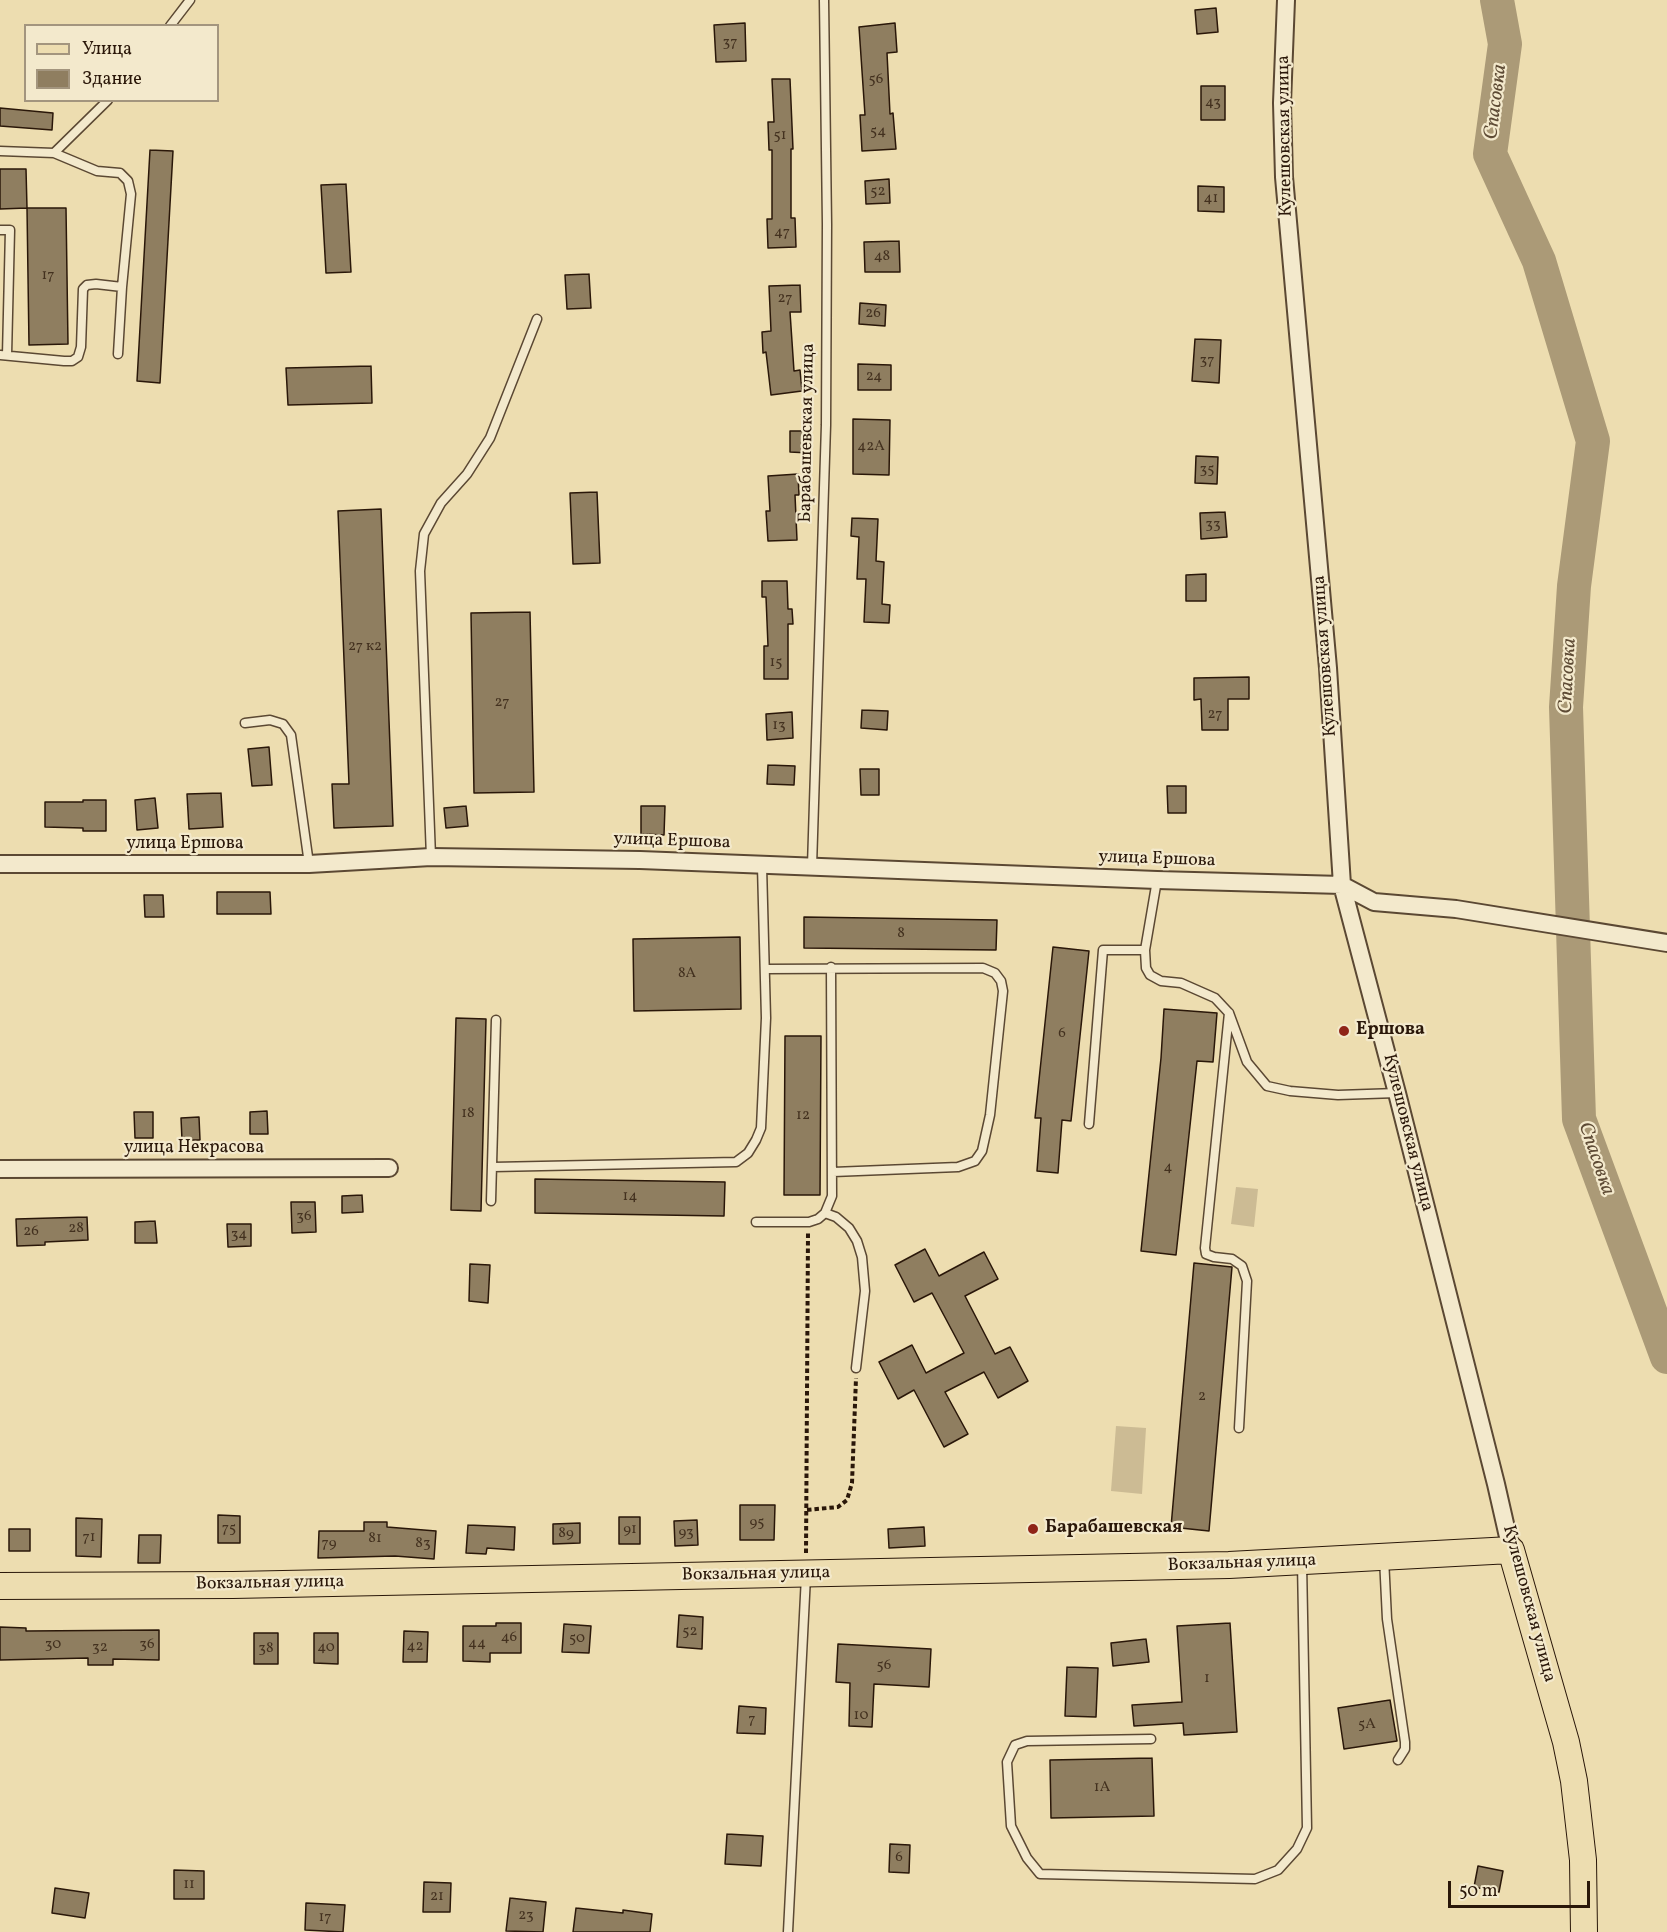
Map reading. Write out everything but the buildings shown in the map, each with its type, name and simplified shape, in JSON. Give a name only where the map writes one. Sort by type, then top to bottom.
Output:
[{"type":"main road","name":"Вокзальная улица","points":[[0,1586],[257,1584],[1302,1563],[1511,1550]]},
{"type":"main road","name":"Кулешовская улица","points":[[1511,1550],[1563,1731],[1574,1781],[1583,1860],[1584,1932]]},
{"type":"street","name":"Кулешовская улица","points":[[1286,0],[1282,103],[1284,177],[1328,668],[1342,885],[1397,1093],[1511,1550]]},
{"type":"street","name":"улица Ершова","points":[[0,864],[309,864],[430,857],[640,860],[1342,885]]},
{"type":"street","points":[[1342,885],[1374,902],[1456,909],[1667,943]]},
{"type":"street","name":"улица Некрасова","points":[[0,1169],[389,1168]]},
{"type":"lane","points":[[172,24],[190,0]]},
{"type":"lane","name":"Барабашевская улица","points":[[812,866],[826,425],[827,224],[824,0]]},
{"type":"lane","points":[[54,153],[106,102]]},
{"type":"lane","points":[[0,151],[54,153],[98,171],[120,173],[128,181],[131,194],[118,354]]},
{"type":"lane","points":[[0,230],[10,230],[4,355],[72,361],[78,357],[81,347],[83,289],[87,285],[96,284],[122,286]]},
{"type":"lane","points":[[430,857],[420,571],[424,534],[441,503],[467,474],[490,438],[537,319]]},
{"type":"lane","points":[[245,723],[270,720],[283,724],[291,735],[309,864]]},
{"type":"lane","points":[[493,1167],[736,1162],[748,1153],[761,1128],[766,1018],[762,866]]},
{"type":"lane","points":[[1157,880],[1144,950],[1146,968],[1150,975],[1161,981],[1181,983],[1215,998],[1228,1013],[1247,1062],[1267,1086],[1290,1091],[1338,1095],[1397,1093]]},
{"type":"lane","points":[[1089,1124],[1103,950],[1144,950]]},
{"type":"lane","points":[[756,1222],[808,1222],[818,1219],[825,1213],[832,1196],[831,967]]},
{"type":"lane","points":[[765,969],[983,968],[995,973],[1002,981],[1004,991],[990,1115],[982,1151],[975,1161],[958,1167],[833,1172]]},
{"type":"lane","points":[[1228,1013],[1205,1248],[1206,1254],[1232,1259],[1242,1266],[1247,1281],[1239,1428]]},
{"type":"lane","points":[[491,1201],[496,1020]]},
{"type":"lane","points":[[825,1213],[836,1217],[849,1228],[857,1240],[862,1257],[865,1291],[856,1368]]},
{"type":"lane","points":[[1384,1558],[1387,1620],[1406,1742],[1405,1749],[1398,1760]]},
{"type":"lane","points":[[1151,1739],[1027,1741],[1015,1745],[1007,1762],[1011,1826],[1027,1858],[1040,1874],[1255,1879],[1278,1870],[1297,1849],[1307,1828],[1302,1563]]},
{"type":"lane","points":[[788,1932],[806,1574]]},
{"type":"path","points":[[806,1574],[808,1222]]},
{"type":"path","points":[[807,1510],[838,1507],[847,1500],[852,1483],[856,1368]]},
{"type":"shaded area","points":[[1236,1187],[1258,1189],[1254,1227],[1231,1224]]},
{"type":"shaded area","points":[[1116,1426],[1146,1428],[1142,1494],[1111,1491]]},
{"type":"waterway","name":"Спасовка","points":[[1497,0],[1505,44],[1490,154],[1539,261],[1593,441],[1574,586],[1566,707],[1579,1119],[1667,1357]]},
{"type":"place","name":"Ершова","points":[[1344,1031]]},
{"type":"place","name":"Барабашевская","points":[[1033,1529]]}]
